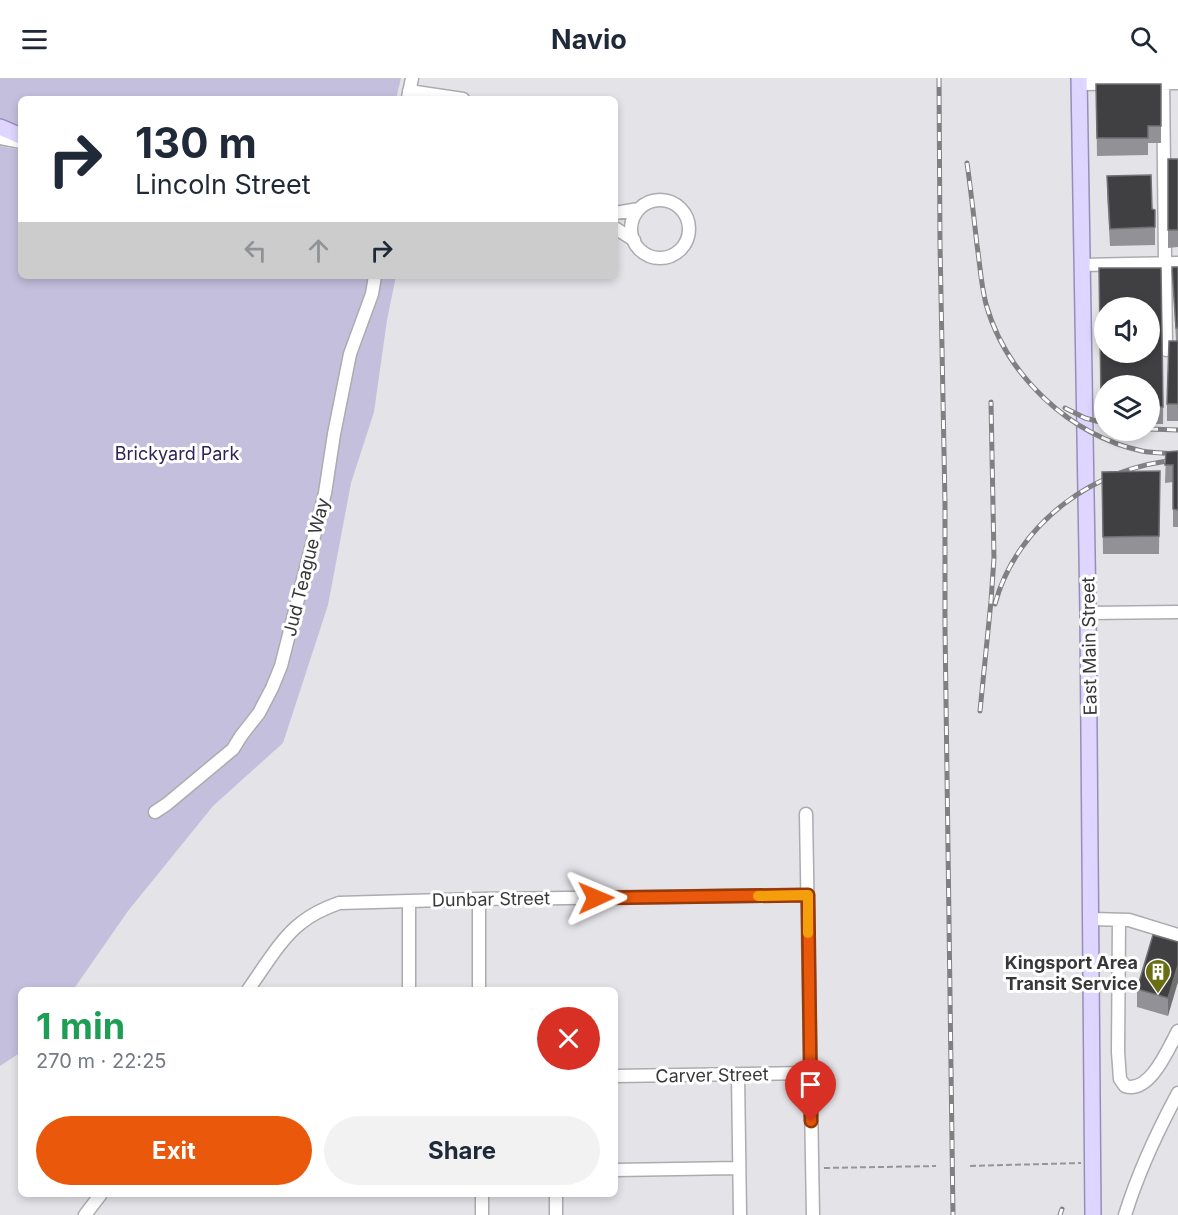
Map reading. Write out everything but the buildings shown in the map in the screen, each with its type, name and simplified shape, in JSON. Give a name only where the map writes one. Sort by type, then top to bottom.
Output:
[{"type":"main road","name":"East Main Street","points":[[1079,81],[1088,613],[1093,1215]]},
{"type":"main road","points":[[0,127],[18,135]]},
{"type":"street","points":[[409,95],[412,78]]},
{"type":"street","points":[[1079,81],[1163,80],[1178,83]]},
{"type":"street","points":[[1163,80],[1172,263],[1166,350]]},
{"type":"street","points":[[0,138],[18,141]]},
{"type":"street","points":[[656,200],[675,204],[687,218],[690,228],[688,238],[677,253],[668,258],[650,256],[641,251],[634,240],[631,226],[634,217],[647,203],[656,200]]},
{"type":"street","points":[[618,212],[639,209]]},
{"type":"street","points":[[618,230],[634,240]]},
{"type":"street","points":[[1082,265],[1172,263]]},
{"type":"street","name":"Jud Teague Way","points":[[155,812],[233,749],[259,713],[272,688],[281,666],[325,494],[350,354],[372,294],[374,279]]},
{"type":"street","points":[[1088,613],[1178,612]]},
{"type":"street","points":[[806,814],[813,1215]]},
{"type":"street","name":"Dunbar Street","points":[[250,987],[299,924],[309,916],[339,903],[808,895]]},
{"type":"street","points":[[479,899],[479,987]]},
{"type":"street","points":[[409,901],[409,987]]},
{"type":"street","points":[[1091,919],[1129,920],[1178,935]]},
{"type":"street","points":[[1119,920],[1118,1052],[1120,1078],[1125,1086],[1131,1088],[1150,1079],[1178,1031]]},
{"type":"street","name":"Carver Street","points":[[618,1076],[738,1076],[810,1073]]},
{"type":"street","points":[[738,1076],[740,1215]]},
{"type":"street","points":[[1125,1215],[1150,1149],[1178,1093]]},
{"type":"street","points":[[618,1170],[740,1168]]},
{"type":"street","points":[[85,1215],[99,1197]]},
{"type":"street","points":[[482,1197],[482,1215]]},
{"type":"street","points":[[556,1197],[556,1215]]},
{"type":"path","points":[[970,1166],[1093,1163]]},
{"type":"path","points":[[812,1168],[936,1166]]},
{"type":"green space","points":[[0,78],[401,78],[397,96],[18,96],[18,129],[0,121]]},
{"type":"green space","name":"Brickyard Park","points":[[0,146],[18,149],[18,279],[395,279],[374,412],[351,483],[328,605],[283,743],[213,806],[128,911],[75,987],[18,987],[18,1054],[0,1066]]},
{"type":"railway","points":[[939,78],[953,1215]]},
{"type":"railway","points":[[967,163],[986,304],[995,330],[1009,355],[1044,398],[1066,416],[1090,431],[1115,443],[1142,451],[1178,454]]},
{"type":"railway","points":[[980,711],[994,558],[991,402]]},
{"type":"railway","points":[[1065,408],[1094,420]]},
{"type":"railway","points":[[1160,429],[1178,430]]},
{"type":"railway","points":[[995,604],[1006,575],[1021,548],[1041,524],[1064,504],[1090,487],[1118,474],[1147,465],[1178,460]]},
{"type":"railway","points":[[1060,1215],[1062,1209]]},
{"type":"slow traffic","points":[[758,896],[808,895],[808,933]]},
{"type":"place","name":"Kingsport Area Transit Service","points":[[1158,995]]},
{"type":"route","points":[[596,898],[808,895],[811,1121]]}]
